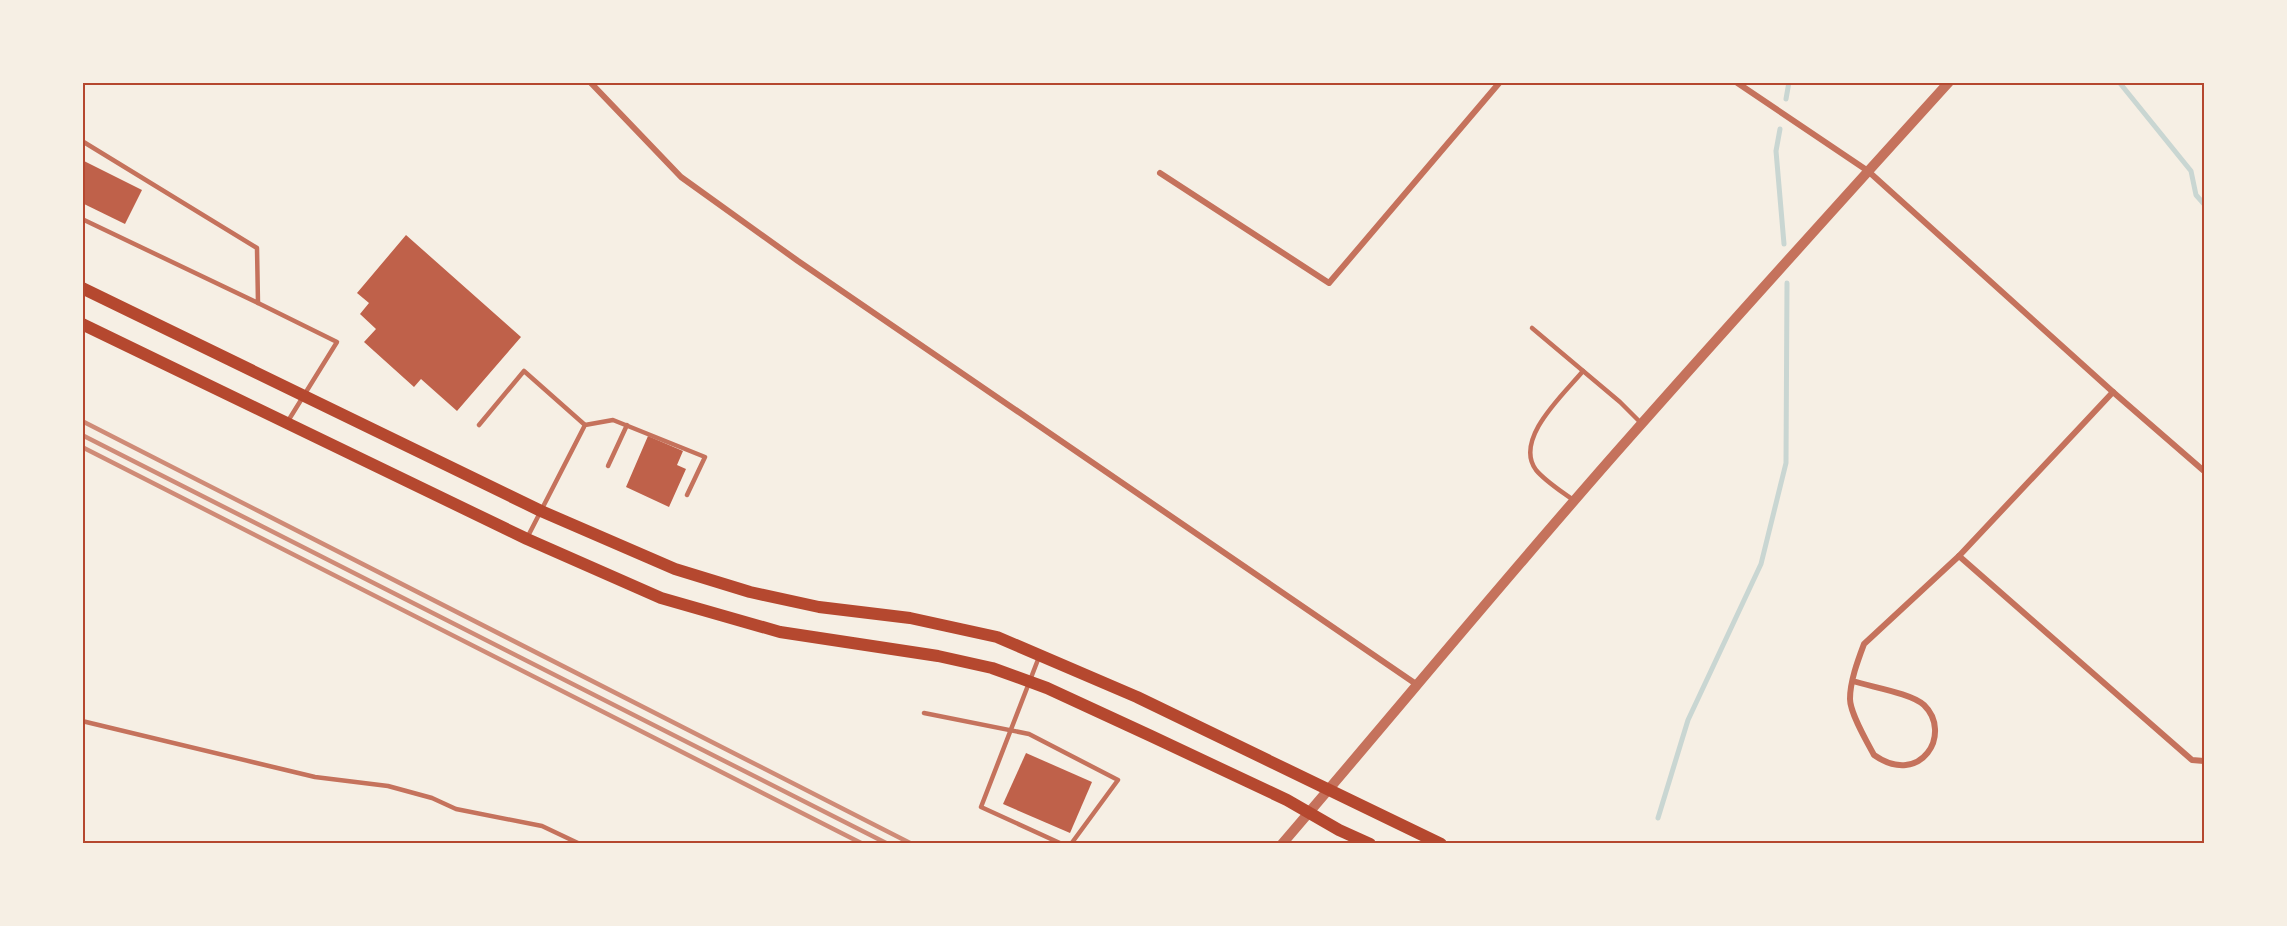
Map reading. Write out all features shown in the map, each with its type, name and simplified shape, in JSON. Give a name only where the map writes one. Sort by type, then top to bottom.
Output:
[{"type":"main road","points":[[82,288],[541,511],[675,569],[750,592],[819,607],[910,618],[997,637],[1137,697],[1329,792],[1441,843]]},
{"type":"main road","points":[[82,324],[527,539],[661,598],[727,619],[780,632],[938,656],[992,668],[1029,681],[1151,736],[1370,843]]},
{"type":"street","points":[[590,82],[681,177],[807,268],[1416,684]]},
{"type":"street","points":[[1160,173],[1329,283],[1500,82]]},
{"type":"street","points":[[1736,82],[1868,171],[2113,392],[2205,471]]},
{"type":"street","points":[[1282,843],[1329,792],[1416,684],[1574,501],[1949,82]]},
{"type":"street","points":[[1853,681],[1897,694],[1925,706],[1932,719],[1935,737],[1928,754],[1910,765],[1898,767],[1874,755],[1850,700],[1853,681],[1864,644],[1959,556],[2113,392]]},
{"type":"street","points":[[1959,556],[2192,760],[2205,761]]},
{"type":"lane","points":[[82,141],[257,248],[258,303]]},
{"type":"lane","points":[[82,219],[337,342],[287,423]]},
{"type":"lane","points":[[1532,328],[1642,424]]},
{"type":"lane","points":[[479,425],[524,371],[585,425]]},
{"type":"lane","points":[[1574,501],[1538,472],[1530,452],[1537,427],[1583,371]]},
{"type":"lane","points":[[585,425],[613,420],[705,457],[687,495]]},
{"type":"lane","points":[[527,539],[585,425]]},
{"type":"lane","points":[[608,466],[627,425]]},
{"type":"lane","points":[[1040,655],[981,807],[1062,843]]},
{"type":"lane","points":[[924,713],[1029,734],[1118,780],[1071,843]]},
{"type":"lane","points":[[82,721],[315,777],[388,786],[432,798],[456,809],[542,826],[580,843]]},
{"type":"building","points":[[82,160],[142,190],[125,224],[82,203]]},
{"type":"building","points":[[406,235],[521,337],[457,411],[421,379],[414,387],[364,342],[376,329],[360,314],[369,303],[357,293]]},
{"type":"building","points":[[648,436],[683,451],[677,465],[686,469],[669,507],[626,487]]},
{"type":"building","points":[[1026,753],[1092,782],[1070,833],[1003,804]]},
{"type":"waterway","points":[[1786,99],[1789,82]]},
{"type":"waterway","points":[[2119,82],[2191,171],[2196,195],[2204,204]]},
{"type":"waterway","points":[[1780,129],[1776,151],[1784,244]]},
{"type":"waterway","points":[[1658,818],[1688,720],[1761,564],[1786,463],[1787,283]]},
{"type":"railway","points":[[82,421],[912,844]]},
{"type":"railway","points":[[82,435],[888,844]]},
{"type":"railway","points":[[82,447],[863,844]]}]
